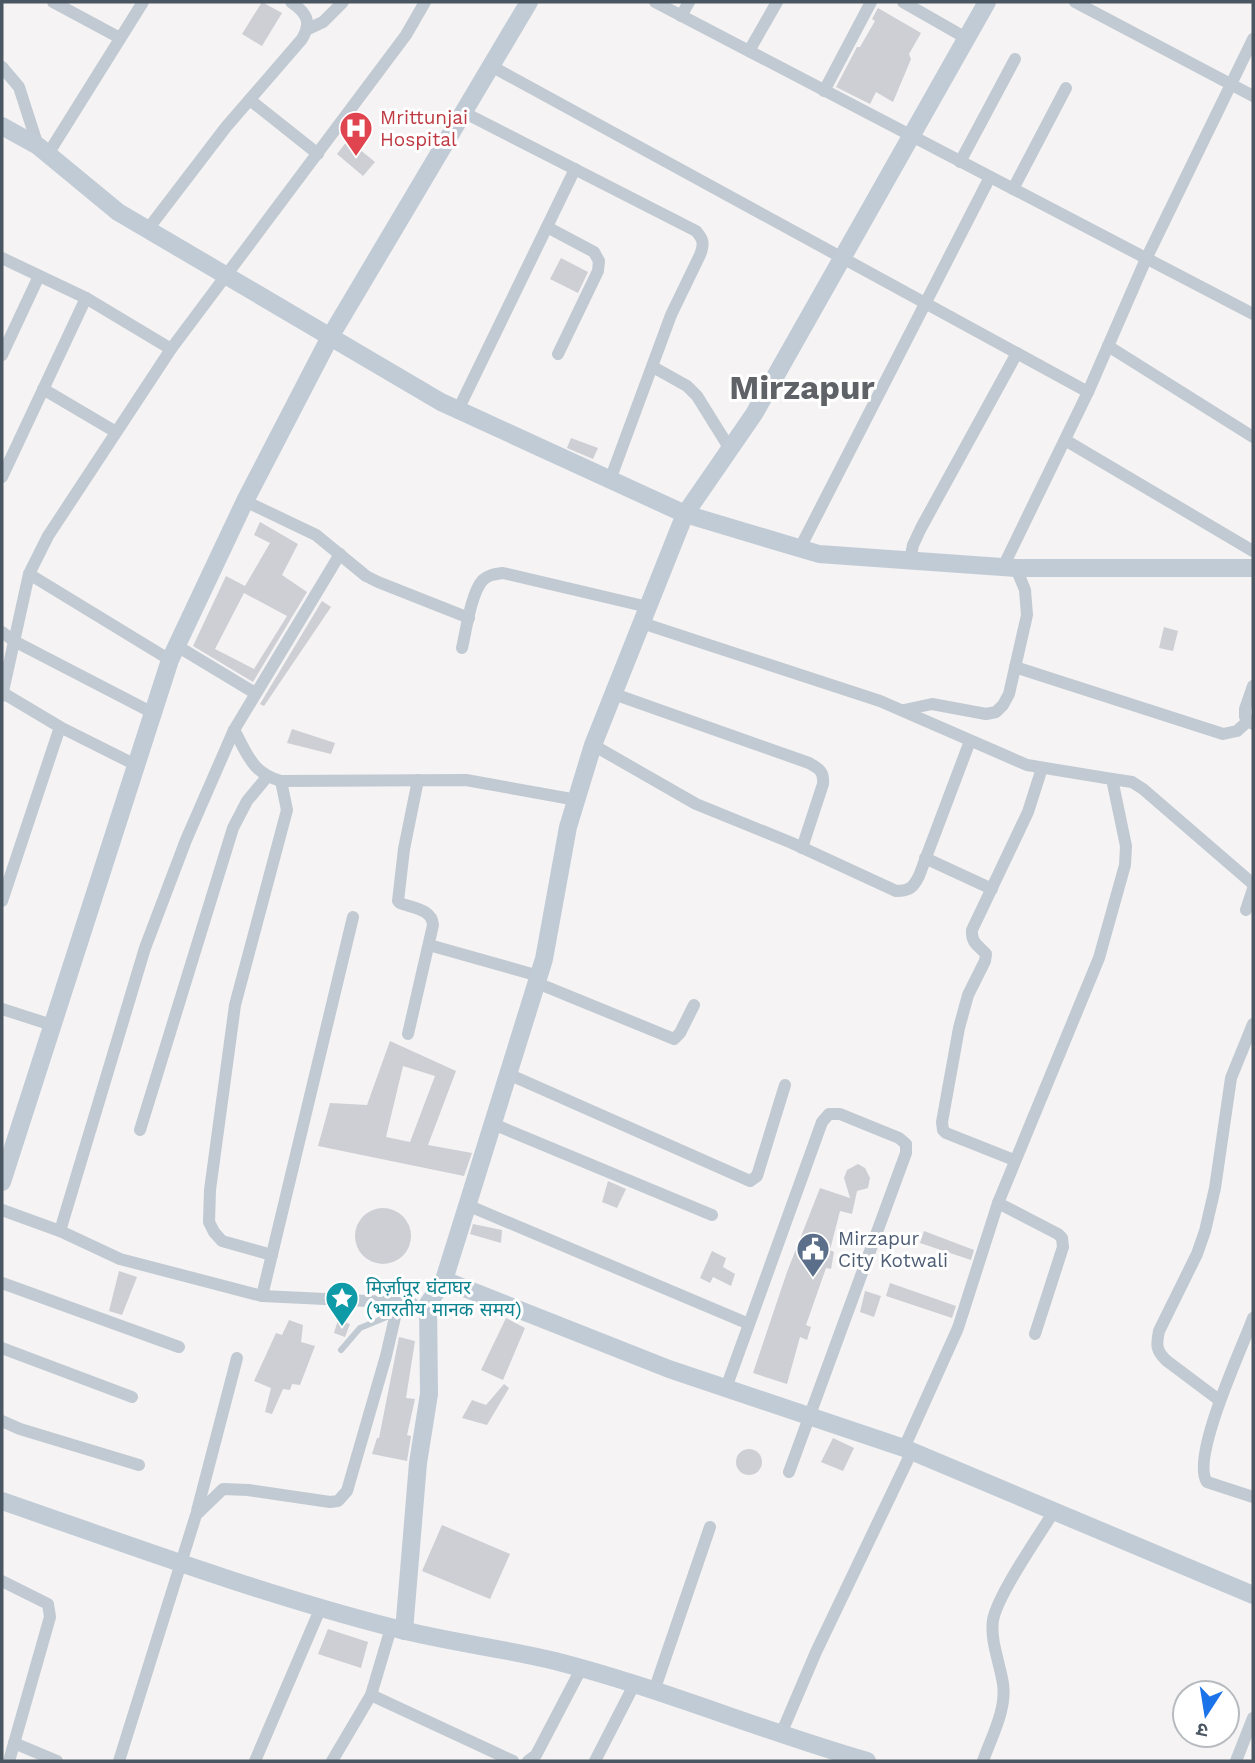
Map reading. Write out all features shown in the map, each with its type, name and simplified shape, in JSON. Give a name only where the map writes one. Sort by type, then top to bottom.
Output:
[{"type":"street","points":[[53,2],[120,38]]},
{"type":"street","points":[[43,150],[143,2]]},
{"type":"street","points":[[148,229],[302,39],[308,29],[308,19],[302,10],[291,2]]},
{"type":"street","points":[[308,29],[323,22],[343,2]]},
{"type":"street","points":[[136,765],[2,695],[29,574],[48,536],[171,349],[406,35],[425,2]]},
{"type":"street","points":[[2,1182],[173,653],[245,500],[330,337],[529,2]]},
{"type":"street","points":[[655,2],[1253,314]]},
{"type":"street","points":[[681,16],[689,2]]},
{"type":"street","points":[[749,51],[777,2]]},
{"type":"street","points":[[824,91],[871,2]]},
{"type":"street","points":[[903,2],[966,38]]},
{"type":"street","points":[[196,1515],[223,1489],[331,1502],[343,1497],[347,1491],[396,1313],[420,1303],[444,1280],[544,959],[568,827],[593,745],[685,514],[754,414],[987,2]]},
{"type":"street","points":[[1075,2],[1253,96]]},
{"type":"street","points":[[1009,567],[1146,259],[1253,39]]},
{"type":"street","points":[[960,162],[1015,59]]},
{"type":"street","points":[[491,66],[1088,392]]},
{"type":"street","points":[[2,68],[19,87],[43,150]]},
{"type":"street","points":[[1013,190],[1066,88]]},
{"type":"street","points":[[250,100],[318,154]]},
{"type":"street","points":[[463,112],[696,231],[702,238],[704,246],[671,315],[610,480]]},
{"type":"street","points":[[2,126],[43,150],[118,212],[458,410],[685,514],[819,554],[1009,567],[1253,568]]},
{"type":"street","points":[[458,410],[575,169]]},
{"type":"street","points":[[800,548],[990,177]]},
{"type":"street","points":[[547,228],[594,252],[598,261],[598,271],[558,354]]},
{"type":"street","points":[[2,258],[86,298],[171,349]]},
{"type":"street","points":[[2,355],[39,276]]},
{"type":"street","points":[[2,477],[86,298]]},
{"type":"street","points":[[1108,346],[1253,437]]},
{"type":"street","points":[[910,561],[913,545],[921,528],[1017,353]]},
{"type":"street","points":[[653,367],[687,386],[697,396],[730,449]]},
{"type":"street","points":[[43,389],[116,432]]},
{"type":"street","points":[[1065,440],[1253,551]]},
{"type":"street","points":[[245,500],[316,535],[366,576],[469,618]]},
{"type":"street","points":[[60,1231],[145,948],[187,840],[234,730],[340,554]]},
{"type":"street","points":[[904,710],[932,704],[986,714],[996,712],[1003,705],[1009,694],[1027,615],[1025,590],[1009,567]]},
{"type":"street","points":[[462,648],[478,588],[483,579],[503,573],[645,615],[904,710],[1004,757],[1042,768],[1132,782],[1253,884]]},
{"type":"street","points":[[29,574],[173,653],[255,693]]},
{"type":"street","points":[[2,632],[14,641],[153,713]]},
{"type":"street","points":[[1015,667],[1223,734],[1237,731],[1251,722],[1245,717],[1245,709],[1253,686]]},
{"type":"street","points":[[614,694],[820,769],[824,775],[823,785],[802,848]]},
{"type":"street","points":[[2,901],[60,727]]},
{"type":"street","points":[[234,730],[256,769],[267,777],[281,781],[466,780],[577,800]]},
{"type":"street","points":[[593,745],[696,804],[896,891],[907,891],[914,886],[970,741]]},
{"type":"street","points":[[1014,1160],[952,1137],[943,1130],[948,1083],[959,1028],[968,995],[985,961],[986,954],[971,937],[972,929],[1028,812],[1042,768]]},
{"type":"street","points":[[140,1130],[233,828],[247,801],[267,777]]},
{"type":"street","points":[[781,1734],[908,1450],[958,1328],[1014,1160],[1099,958],[1125,865],[1126,846],[1112,779]]},
{"type":"street","points":[[408,1034],[433,918],[428,912],[400,903],[397,896],[418,780]]},
{"type":"street","points":[[272,1255],[222,1241],[209,1222],[210,1190],[235,1005],[287,810],[281,781]]},
{"type":"street","points":[[925,858],[992,889]]},
{"type":"street","points":[[1246,910],[1253,889]]},
{"type":"street","points":[[262,1296],[353,917]]},
{"type":"street","points":[[429,944],[538,980],[674,1039],[680,1033],[694,1005]]},
{"type":"street","points":[[2,1009],[52,1025]]},
{"type":"street","points":[[1219,1400],[1167,1361],[1159,1353],[1156,1344],[1159,1331],[1205,1231],[1215,1188],[1231,1078],[1253,1024]]},
{"type":"street","points":[[508,1074],[750,1181],[757,1176],[785,1085]]},
{"type":"street","points":[[726,1388],[822,1122],[829,1114],[840,1114],[899,1138],[906,1144],[906,1153],[789,1472]]},
{"type":"street","points":[[493,1124],[712,1215]]},
{"type":"street","points":[[998,1203],[1062,1238],[1063,1247],[1035,1334]]},
{"type":"street","points":[[467,1205],[749,1324]]},
{"type":"street","points":[[2,1210],[60,1231],[120,1259],[262,1296],[420,1303]]},
{"type":"street","points":[[444,1280],[669,1369],[908,1450],[1253,1595]]},
{"type":"street","points":[[2,1283],[179,1347]]},
{"type":"street","points":[[332,1761],[370,1695],[398,1629],[429,1394],[420,1303]]},
{"type":"street","points":[[1253,1318],[1219,1400],[1205,1455],[1203,1477],[1207,1482],[1253,1497]]},
{"type":"street","points":[[2,1348],[131,1397]]},
{"type":"street","points":[[118,1761],[196,1515],[237,1358]]},
{"type":"street","points":[[2,1421],[20,1429],[139,1465]]},
{"type":"street","points":[[2,1501],[321,1608],[398,1629],[555,1661],[867,1761]]},
{"type":"street","points":[[983,1761],[1004,1701],[1004,1685],[995,1649],[993,1620],[1003,1596],[1054,1511]]},
{"type":"street","points":[[654,1691],[710,1527]]},
{"type":"street","points":[[3,1585],[48,1604],[50,1617],[9,1761]]},
{"type":"street","points":[[254,1761],[321,1608]]},
{"type":"street","points":[[528,1761],[536,1755],[581,1669]]},
{"type":"street","points":[[595,1761],[634,1685]]},
{"type":"street","points":[[370,1695],[513,1761]]},
{"type":"street","points":[[1236,1761],[1253,1718]]},
{"type":"street","points":[[14,1742],[57,1761]]},
{"type":"lane","points":[[341,1350],[360,1328],[396,1313]]},
{"type":"building","points":[[262,2],[282,13],[262,46],[242,34]]},
{"type":"building","points":[[878,8],[921,33],[909,54],[911,59],[893,102],[876,92],[870,104],[836,87],[857,47],[860,47],[875,21],[872,19]]},
{"type":"building","points":[[348,140],[375,162],[363,176],[337,154]]},
{"type":"building","points":[[561,258],[588,272],[578,293],[550,279]]},
{"type":"building","points":[[571,438],[598,448],[593,459],[567,448]]},
{"type":"building","points":[[260,522],[298,544],[282,575],[307,592],[253,682],[193,646],[226,576],[245,586],[270,543],[254,535]],"holes":[[[244,593],[287,616],[254,669],[215,649]]]},
{"type":"building","points":[[322,601],[331,607],[264,706],[260,704]]},
{"type":"building","points":[[1164,627],[1178,631],[1173,651],[1159,648]]},
{"type":"building","points":[[292,729],[335,743],[331,754],[287,743]]},
{"type":"building","points":[[390,1041],[456,1071],[428,1145],[472,1153],[464,1176],[318,1146],[330,1103],[367,1105]],"holes":[[[403,1066],[435,1076],[410,1142],[386,1137]]]},
{"type":"building","points":[[858,1164],[865,1168],[870,1178],[868,1188],[857,1191],[852,1214],[840,1211],[830,1250],[834,1252],[831,1269],[826,1268],[806,1325],[811,1327],[807,1340],[800,1337],[787,1384],[753,1373],[787,1272],[820,1188],[850,1198],[844,1178],[847,1170]]},
{"type":"building","points":[[608,1181],[626,1189],[617,1208],[602,1202]]},
{"type":"building","points":[[383,1208],[394,1210],[403,1216],[409,1225],[409,1247],[403,1256],[394,1262],[383,1264],[372,1262],[363,1256],[357,1247],[355,1236],[357,1225],[363,1216],[372,1210]]},
{"type":"building","points":[[473,1224],[502,1230],[501,1243],[470,1234]]},
{"type":"building","points":[[924,1231],[974,1250],[971,1260],[920,1243]]},
{"type":"building","points":[[712,1251],[726,1258],[723,1267],[735,1274],[731,1286],[713,1277],[710,1283],[700,1278]]},
{"type":"building","points":[[119,1271],[137,1277],[122,1315],[109,1311]]},
{"type":"building","points":[[890,1283],[956,1306],[952,1318],[886,1296]]},
{"type":"building","points":[[865,1291],[881,1296],[874,1317],[860,1312]]},
{"type":"building","points":[[506,1318],[525,1328],[503,1380],[481,1370]]},
{"type":"building","points":[[289,1320],[303,1325],[301,1342],[315,1346],[300,1385],[292,1384],[290,1390],[283,1389],[272,1414],[265,1412],[271,1388],[254,1381],[276,1333],[282,1335]]},
{"type":"building","points":[[338,1320],[350,1324],[345,1337],[334,1333]]},
{"type":"building","points":[[399,1337],[415,1341],[406,1398],[415,1399],[407,1435],[411,1436],[407,1461],[372,1454],[379,1438]]},
{"type":"building","points":[[504,1384],[509,1388],[487,1425],[462,1418],[472,1400],[486,1405]]},
{"type":"building","points":[[833,1438],[854,1448],[843,1471],[821,1462]]},
{"type":"building","points":[[749,1449],[758,1453],[762,1462],[758,1471],[749,1475],[740,1471],[736,1462],[740,1453]]},
{"type":"building","points":[[442,1525],[510,1554],[490,1599],[422,1571]]},
{"type":"building","points":[[328,1629],[368,1642],[361,1668],[318,1654]]},
{"type":"place","name":"Mrittunjai Hospital","points":[[356,158]]},
{"type":"place","name":"Mirzapur City Kotwali","points":[[813,1279]]},
{"type":"place","name":"मिर्ज़ापुर घंटाघर (भारतीय मानक समय)","points":[[342,1328]]},
{"type":"district","name":"Mirzapur","points":[[802,387]]}]
